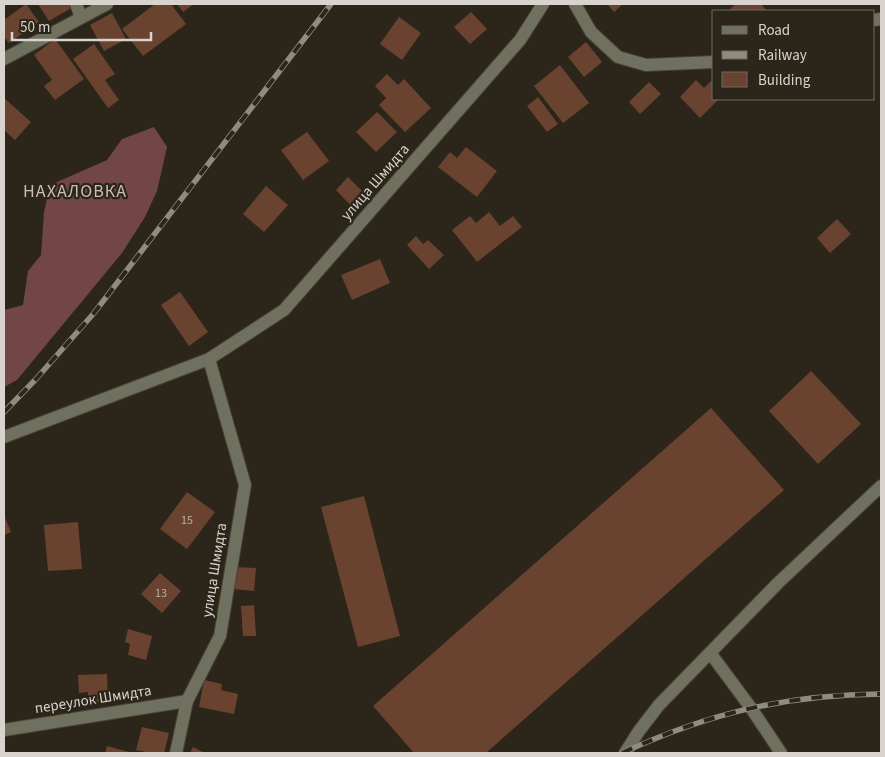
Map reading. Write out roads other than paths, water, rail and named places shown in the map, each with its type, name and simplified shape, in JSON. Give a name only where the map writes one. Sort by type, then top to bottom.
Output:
[{"type":"street","points":[[76,4],[81,17]]},
{"type":"street","points":[[4,60],[107,4]]},
{"type":"street","name":"улица Шмидта","points":[[4,437],[209,359],[284,310],[520,40],[543,4]]},
{"type":"street","points":[[575,4],[591,32],[618,57],[646,64],[712,62]]},
{"type":"street","name":"улица Шмидта","points":[[176,753],[187,700],[220,636],[245,485],[209,359]]},
{"type":"street","points":[[625,753],[659,705],[711,654],[778,583],[881,486]]},
{"type":"street","points":[[711,654],[781,753]]},
{"type":"street","name":"переулок Шмидта","points":[[4,730],[187,700]]},
{"type":"railway","points":[[4,412],[94,313],[331,4]]},
{"type":"railway","points":[[622,753],[686,727],[748,709],[812,698],[881,694]]},
{"type":"district","name":"НАХАЛОВКА","points":[[75,191]]}]
